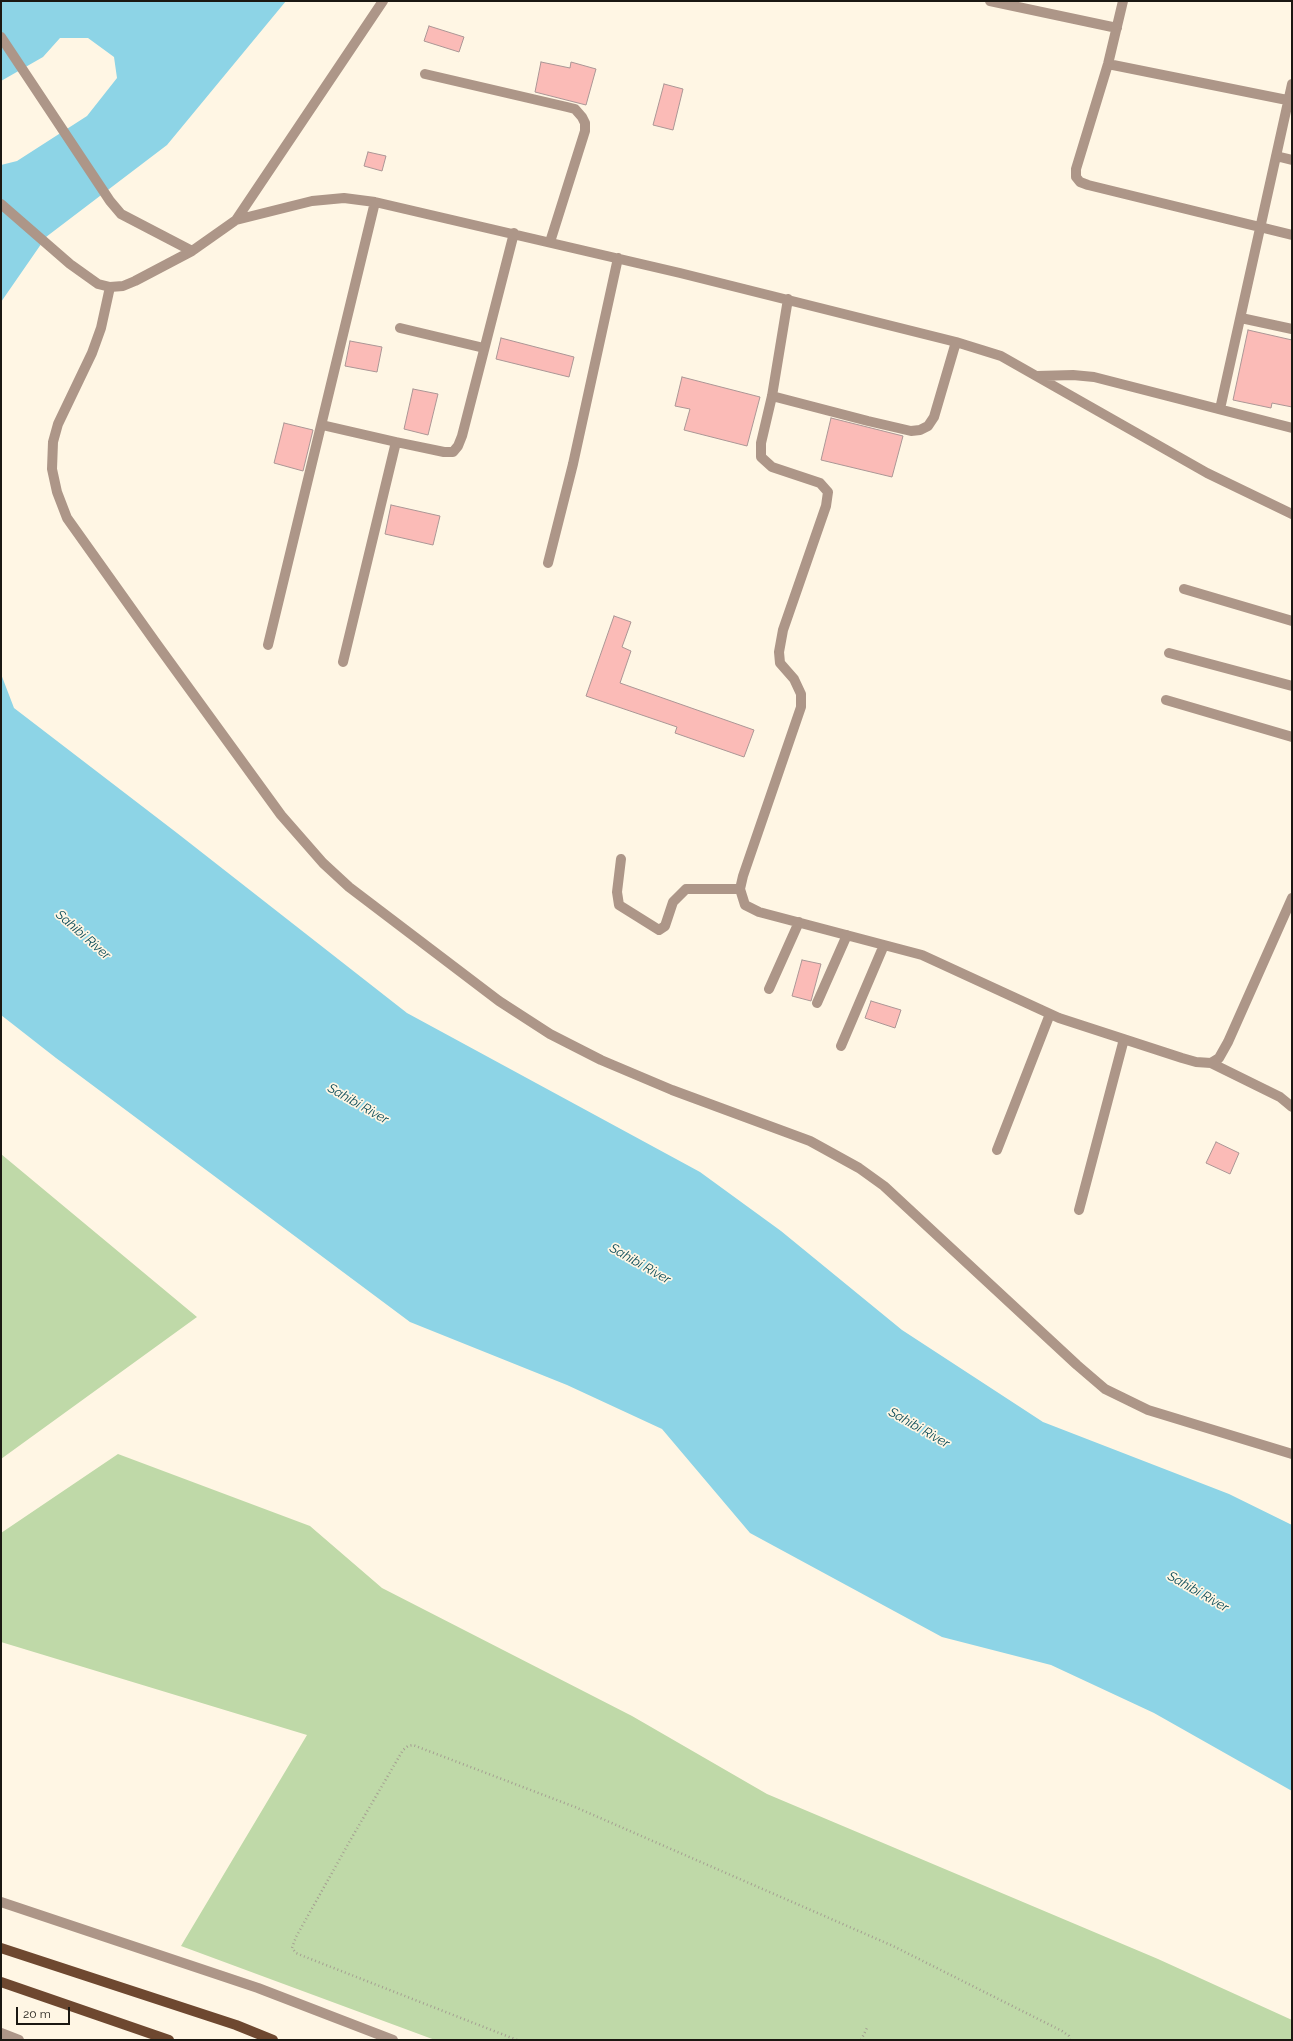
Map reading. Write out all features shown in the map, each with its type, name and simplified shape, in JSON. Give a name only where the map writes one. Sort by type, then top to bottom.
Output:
[{"type":"main road","points":[[1,1948],[236,2025],[273,2040]]},
{"type":"main road","points":[[1,1982],[169,2040]]},
{"type":"street","points":[[1,204],[70,264],[98,284],[110,287],[123,286],[135,281],[192,251],[236,220],[383,1]]},
{"type":"street","points":[[990,1],[1117,28]]},
{"type":"street","points":[[1123,1],[1108,64],[1076,169],[1076,177],[1080,182],[1259,228],[1292,235]]},
{"type":"street","points":[[1,37],[58,120],[110,201],[121,214],[152,232],[192,251]]},
{"type":"street","points":[[1108,64],[1290,100]]},
{"type":"street","points":[[426,74],[575,109],[582,117],[585,123],[585,131],[550,242]]},
{"type":"street","points":[[1220,409],[1241,318],[1259,228],[1290,100],[1292,84]]},
{"type":"street","points":[[1276,156],[1292,160]]},
{"type":"street","points":[[236,220],[312,201],[344,198],[375,202],[618,258],[788,299],[956,342],[1001,356],[1207,473],[1292,514]]},
{"type":"street","points":[[268,645],[375,202]]},
{"type":"street","points":[[322,425],[444,452],[453,452],[458,446],[462,436],[514,233]]},
{"type":"street","points":[[548,563],[573,464],[618,258]]},
{"type":"street","points":[[110,287],[101,328],[92,353],[58,424],[53,442],[52,469],[57,492],[67,518],[151,636],[281,815],[323,863],[350,887],[499,1001],[550,1034],[602,1060],[672,1090],[810,1141],[859,1168],[884,1186],[1077,1365],[1105,1388],[1148,1410],[1292,1454]]},
{"type":"street","points":[[788,299],[772,396],[761,443],[761,457],[772,467],[820,483],[828,492],[826,506],[783,630],[779,652],[780,663],[794,679],[800,694],[800,708],[740,889],[745,905],[759,912],[922,955],[1050,1014],[1182,1058],[1196,1062],[1211,1063],[1280,1097],[1292,1107]]},
{"type":"street","points":[[1241,318],[1292,330]]},
{"type":"street","points":[[400,328],[484,348]]},
{"type":"street","points":[[772,396],[911,431],[920,430],[928,426],[934,417],[956,342]]},
{"type":"street","points":[[1036,376],[1073,375],[1094,377],[1292,428]]},
{"type":"street","points":[[343,662],[396,442]]},
{"type":"street","points":[[1184,589],[1292,621]]},
{"type":"street","points":[[1169,653],[1292,686]]},
{"type":"street","points":[[1166,700],[1292,737]]},
{"type":"street","points":[[621,859],[617,892],[619,905],[659,930],[665,926],[673,902],[686,889],[740,889]]},
{"type":"street","points":[[1211,1063],[1219,1058],[1228,1042],[1292,898]]},
{"type":"street","points":[[770,989],[799,922]]},
{"type":"street","points":[[817,1003],[846,935]]},
{"type":"street","points":[[841,1046],[884,945]]},
{"type":"street","points":[[997,1150],[1050,1014]]},
{"type":"street","points":[[1079,1210],[1124,1039]]},
{"type":"street","points":[[1,1902],[258,1988],[393,2040]]},
{"type":"street","points":[[1,2034],[18,2040]]},
{"type":"path","points":[[517,2040],[303,1956],[296,1953],[292,1948],[296,1937],[351,1839],[403,1750],[408,1746],[413,1745],[575,1807],[886,1943],[1062,2031],[1069,2036],[1070,2040]]},
{"type":"path","points":[[862,2040],[868,2028]]},
{"type":"green space","points":[[1,1154],[197,1317],[1,1459]]},
{"type":"green space","points":[[118,1454],[310,1526],[382,1588],[632,1716],[767,1794],[1158,1959],[1292,2020],[1292,2040],[435,2040],[181,1946],[307,1735],[1,1642],[1,1533]]},
{"type":"water","points":[[1,1],[286,1],[167,145],[46,237],[1,302],[1,165],[17,161],[87,116],[117,78],[114,57],[88,38],[60,38],[43,57],[1,81]]},
{"type":"water","name":"Sahibi River","points":[[1,674],[14,708],[407,1013],[700,1172],[781,1231],[902,1330],[1043,1422],[1229,1494],[1292,1525],[1292,1791],[1154,1713],[1051,1665],[942,1637],[750,1533],[662,1429],[567,1385],[410,1322],[56,1058],[1,1015]]},
{"type":"building","points":[[429,26],[464,37],[459,52],[424,41]]},
{"type":"building","points":[[541,62],[570,68],[571,62],[596,69],[586,105],[535,92]]},
{"type":"building","points":[[664,84],[683,89],[673,130],[653,125]]},
{"type":"building","points":[[368,152],[386,156],[382,171],[364,166]]},
{"type":"building","points":[[1248,330],[1292,340],[1292,407],[1272,403],[1271,408],[1233,400]]},
{"type":"building","points":[[501,338],[574,357],[569,377],[496,359]]},
{"type":"building","points":[[350,341],[382,347],[377,372],[345,366]]},
{"type":"building","points":[[682,377],[760,397],[747,446],[684,430],[690,409],[675,406]]},
{"type":"building","points":[[413,389],[438,394],[428,435],[404,429]]},
{"type":"building","points":[[831,418],[903,436],[892,477],[821,460]]},
{"type":"building","points":[[284,423],[313,430],[303,471],[274,463]]},
{"type":"building","points":[[391,505],[440,516],[433,545],[385,534]]},
{"type":"building","points":[[614,616],[631,622],[622,647],[631,651],[620,683],[754,730],[744,757],[675,733],[677,727],[586,696]]},
{"type":"building","points":[[802,960],[821,964],[811,1001],[792,996]]},
{"type":"building","points":[[871,1001],[901,1010],[895,1028],[865,1018]]},
{"type":"building","points":[[1216,1142],[1239,1153],[1230,1174],[1206,1163]]}]
